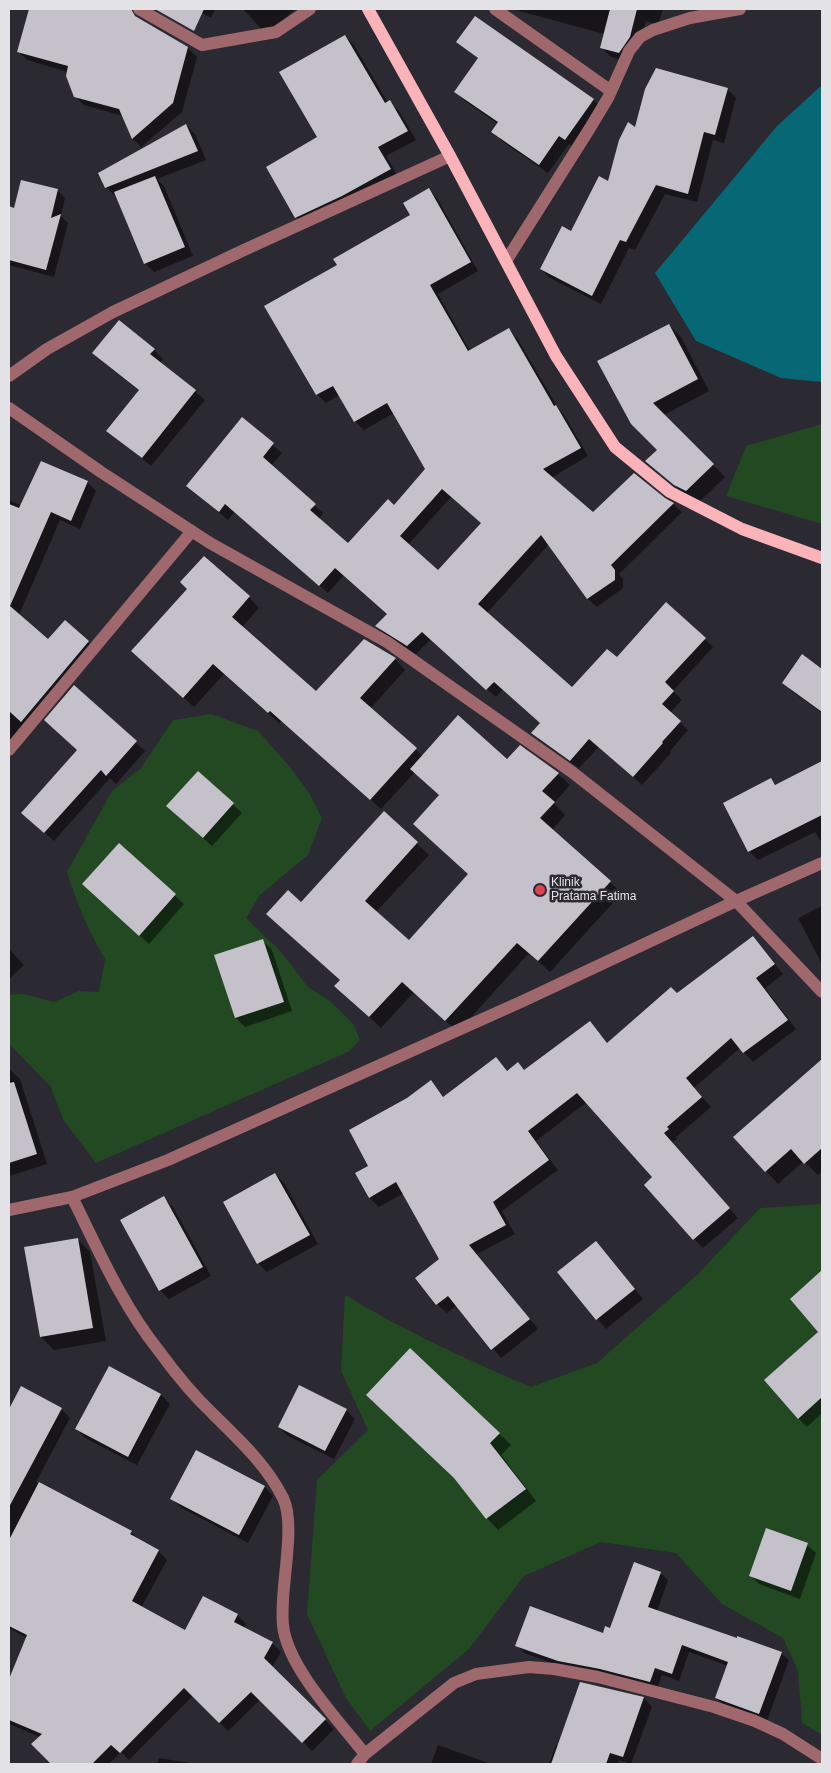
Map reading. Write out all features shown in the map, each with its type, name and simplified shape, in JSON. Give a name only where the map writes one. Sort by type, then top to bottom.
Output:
[{"type":"main road","points":[[368,9],[450,156],[556,356],[615,447],[670,492],[742,529],[822,558]]},
{"type":"street","points":[[139,9],[202,45],[276,32],[310,9]]},
{"type":"street","points":[[495,9],[611,91]]},
{"type":"street","points":[[506,260],[590,128],[611,91],[630,51],[640,37],[654,30],[690,18],[740,9]]},
{"type":"street","points":[[9,376],[47,349],[113,312],[450,156]]},
{"type":"street","points":[[9,408],[101,472],[210,543],[387,642],[572,772],[736,901],[822,992]]},
{"type":"street","points":[[9,750],[192,531]]},
{"type":"street","points":[[9,1210],[72,1197],[168,1160],[523,1001],[736,901],[822,863]]},
{"type":"street","points":[[72,1197],[118,1288],[157,1350],[195,1396],[235,1434],[266,1468],[284,1499],[288,1518],[282,1606],[283,1626],[287,1642],[296,1663],[361,1759],[454,1683],[476,1674],[530,1667],[554,1669],[598,1678],[714,1707],[755,1721],[783,1734],[822,1759]]},
{"type":"green space","points":[[822,424],[822,524],[726,496],[746,446]]},
{"type":"green space","points":[[211,714],[258,731],[291,768],[309,793],[322,818],[308,855],[260,895],[246,918],[281,952],[308,987],[331,1002],[354,1025],[360,1040],[350,1051],[96,1163],[64,1121],[50,1086],[9,1044],[9,995],[26,995],[54,1002],[79,991],[99,992],[105,959],[83,917],[67,872],[112,791],[140,769],[173,720]]},
{"type":"green space","points":[[822,1204],[822,1735],[802,1723],[798,1671],[783,1638],[722,1604],[676,1553],[601,1542],[524,1576],[469,1649],[370,1731],[346,1698],[307,1614],[317,1480],[368,1430],[341,1371],[345,1295],[390,1321],[531,1387],[597,1363],[699,1273],[760,1208]]},
{"type":"water","points":[[822,85],[822,382],[781,378],[696,341],[655,273],[777,126]]},
{"type":"building","points":[[29,9],[131,9],[135,16],[188,47],[173,103],[132,139],[119,109],[74,97],[66,76],[68,66],[17,52]]},
{"type":"building","points":[[155,9],[204,9],[194,31]]},
{"type":"building","points":[[610,9],[637,9],[630,37],[619,53],[600,48]]},
{"type":"building","points":[[475,16],[594,99],[565,140],[559,136],[539,165],[491,132],[498,122],[454,92],[478,58],[456,42]]},
{"type":"building","points":[[345,35],[385,103],[390,100],[408,131],[378,147],[391,169],[342,196],[295,218],[266,167],[317,137],[279,72]]},
{"type":"building","points":[[656,68],[728,88],[715,135],[704,132],[688,194],[656,185],[626,242],[620,240],[592,296],[540,269],[562,226],[571,231],[599,176],[608,181],[619,140],[628,122],[635,127],[645,89]]},
{"type":"building","points":[[186,124],[198,151],[105,188],[98,173]]},
{"type":"building","points":[[155,176],[185,247],[144,264],[114,192]]},
{"type":"building","points":[[21,180],[58,189],[51,218],[61,214],[46,270],[9,260],[9,206],[14,208]]},
{"type":"building","points":[[429,188],[471,262],[430,285],[468,351],[509,328],[554,406],[556,405],[581,448],[543,469],[593,512],[634,473],[674,503],[611,565],[615,570],[615,580],[587,599],[541,535],[478,604],[572,687],[607,649],[617,657],[666,602],[706,638],[665,682],[674,691],[662,704],[681,721],[633,777],[589,739],[570,761],[531,733],[540,723],[494,682],[486,690],[422,632],[407,646],[375,626],[387,614],[335,568],[319,586],[225,504],[219,512],[186,486],[242,417],[274,443],[263,457],[316,504],[310,510],[348,543],[388,499],[394,505],[425,469],[387,403],[354,422],[333,386],[316,395],[264,306],[337,265],[333,259],[410,215],[403,203]],"holes":[[[442,489],[481,523],[438,570],[400,536]]]},
{"type":"building","points":[[119,320],[155,349],[150,354],[196,390],[142,458],[106,431],[139,390],[92,353]]},
{"type":"building","points":[[669,324],[698,379],[653,403],[714,464],[686,491],[674,485],[645,461],[657,450],[631,424],[597,361]]},
{"type":"building","points":[[41,461],[88,481],[71,521],[51,512],[10,606],[48,639],[65,620],[89,641],[21,722],[9,711],[9,504],[19,508]]},
{"type":"building","points":[[204,556],[250,596],[232,617],[316,691],[364,639],[396,658],[360,698],[417,748],[370,800],[270,711],[268,713],[213,664],[183,698],[131,651],[187,589],[180,582]]},
{"type":"building","points":[[802,654],[822,669],[822,712],[782,683]]},
{"type":"building","points":[[74,685],[137,741],[106,776],[101,770],[44,833],[21,813],[77,750],[44,720]]},
{"type":"building","points":[[458,715],[507,759],[520,745],[559,773],[542,791],[555,802],[540,818],[611,881],[538,961],[517,943],[445,1021],[402,982],[369,1017],[334,986],[340,980],[266,914],[288,890],[301,902],[384,811],[418,842],[365,901],[409,940],[468,874],[413,824],[439,795],[410,769]]},
{"type":"building","points":[[822,761],[822,815],[748,852],[723,803],[771,778],[775,785]]},
{"type":"building","points":[[198,771],[234,803],[203,838],[166,806]]},
{"type":"building","points":[[119,843],[176,894],[139,936],[82,884]]},
{"type":"building","points":[[753,936],[775,964],[756,978],[788,1020],[743,1053],[731,1038],[686,1078],[702,1097],[667,1127],[669,1129],[664,1133],[730,1208],[693,1240],[644,1185],[652,1177],[577,1093],[528,1131],[549,1160],[493,1202],[506,1225],[469,1245],[530,1319],[491,1350],[448,1296],[436,1305],[415,1278],[439,1259],[396,1182],[369,1198],[355,1173],[368,1166],[349,1130],[407,1098],[431,1080],[443,1097],[496,1057],[507,1071],[518,1062],[524,1070],[590,1021],[607,1043],[671,987],[677,993]]},
{"type":"building","points":[[263,939],[284,1002],[235,1018],[214,955]]},
{"type":"building","points":[[822,1059],[822,1148],[804,1164],[791,1149],[765,1172],[733,1137]]},
{"type":"building","points":[[14,1082],[37,1154],[9,1163],[9,1083]]},
{"type":"building","points":[[275,1173],[310,1235],[257,1264],[223,1202]]},
{"type":"building","points":[[164,1196],[203,1267],[159,1291],[120,1220]]},
{"type":"building","points":[[78,1238],[93,1328],[40,1337],[24,1247]]},
{"type":"building","points":[[596,1241],[635,1289],[596,1320],[557,1272]]},
{"type":"building","points":[[822,1270],[822,1397],[798,1419],[764,1380],[818,1332],[790,1299]]},
{"type":"building","points":[[410,1348],[500,1433],[490,1443],[526,1489],[486,1519],[454,1478],[366,1395]]},
{"type":"building","points":[[109,1366],[161,1394],[128,1457],[75,1429]]},
{"type":"building","points":[[299,1385],[347,1409],[325,1451],[278,1427]]},
{"type":"building","points":[[21,1386],[62,1408],[9,1507],[9,1409]]},
{"type":"building","points":[[196,1450],[265,1486],[239,1535],[170,1499]]},
{"type":"building","points":[[39,1482],[132,1531],[130,1534],[159,1550],[132,1601],[185,1630],[203,1596],[238,1614],[234,1622],[273,1642],[264,1658],[326,1719],[302,1743],[251,1692],[219,1723],[184,1688],[120,1753],[111,1745],[92,1764],[51,1764],[31,1744],[42,1734],[9,1720],[9,1679],[27,1635],[9,1626],[9,1540]]},
{"type":"building","points":[[766,1528],[808,1543],[791,1591],[749,1576]]},
{"type":"building","points":[[634,1562],[661,1572],[648,1607],[782,1652],[759,1714],[715,1698],[728,1662],[682,1645],[672,1674],[655,1668],[650,1682],[600,1669],[558,1661],[515,1646],[530,1606],[603,1633],[605,1626],[610,1628]]},
{"type":"building","points":[[580,1682],[644,1697],[623,1757],[610,1753],[606,1764],[551,1764]]},
{"type":"place","name":"Klinik Pratama Fatima","points":[[540,890]]}]
